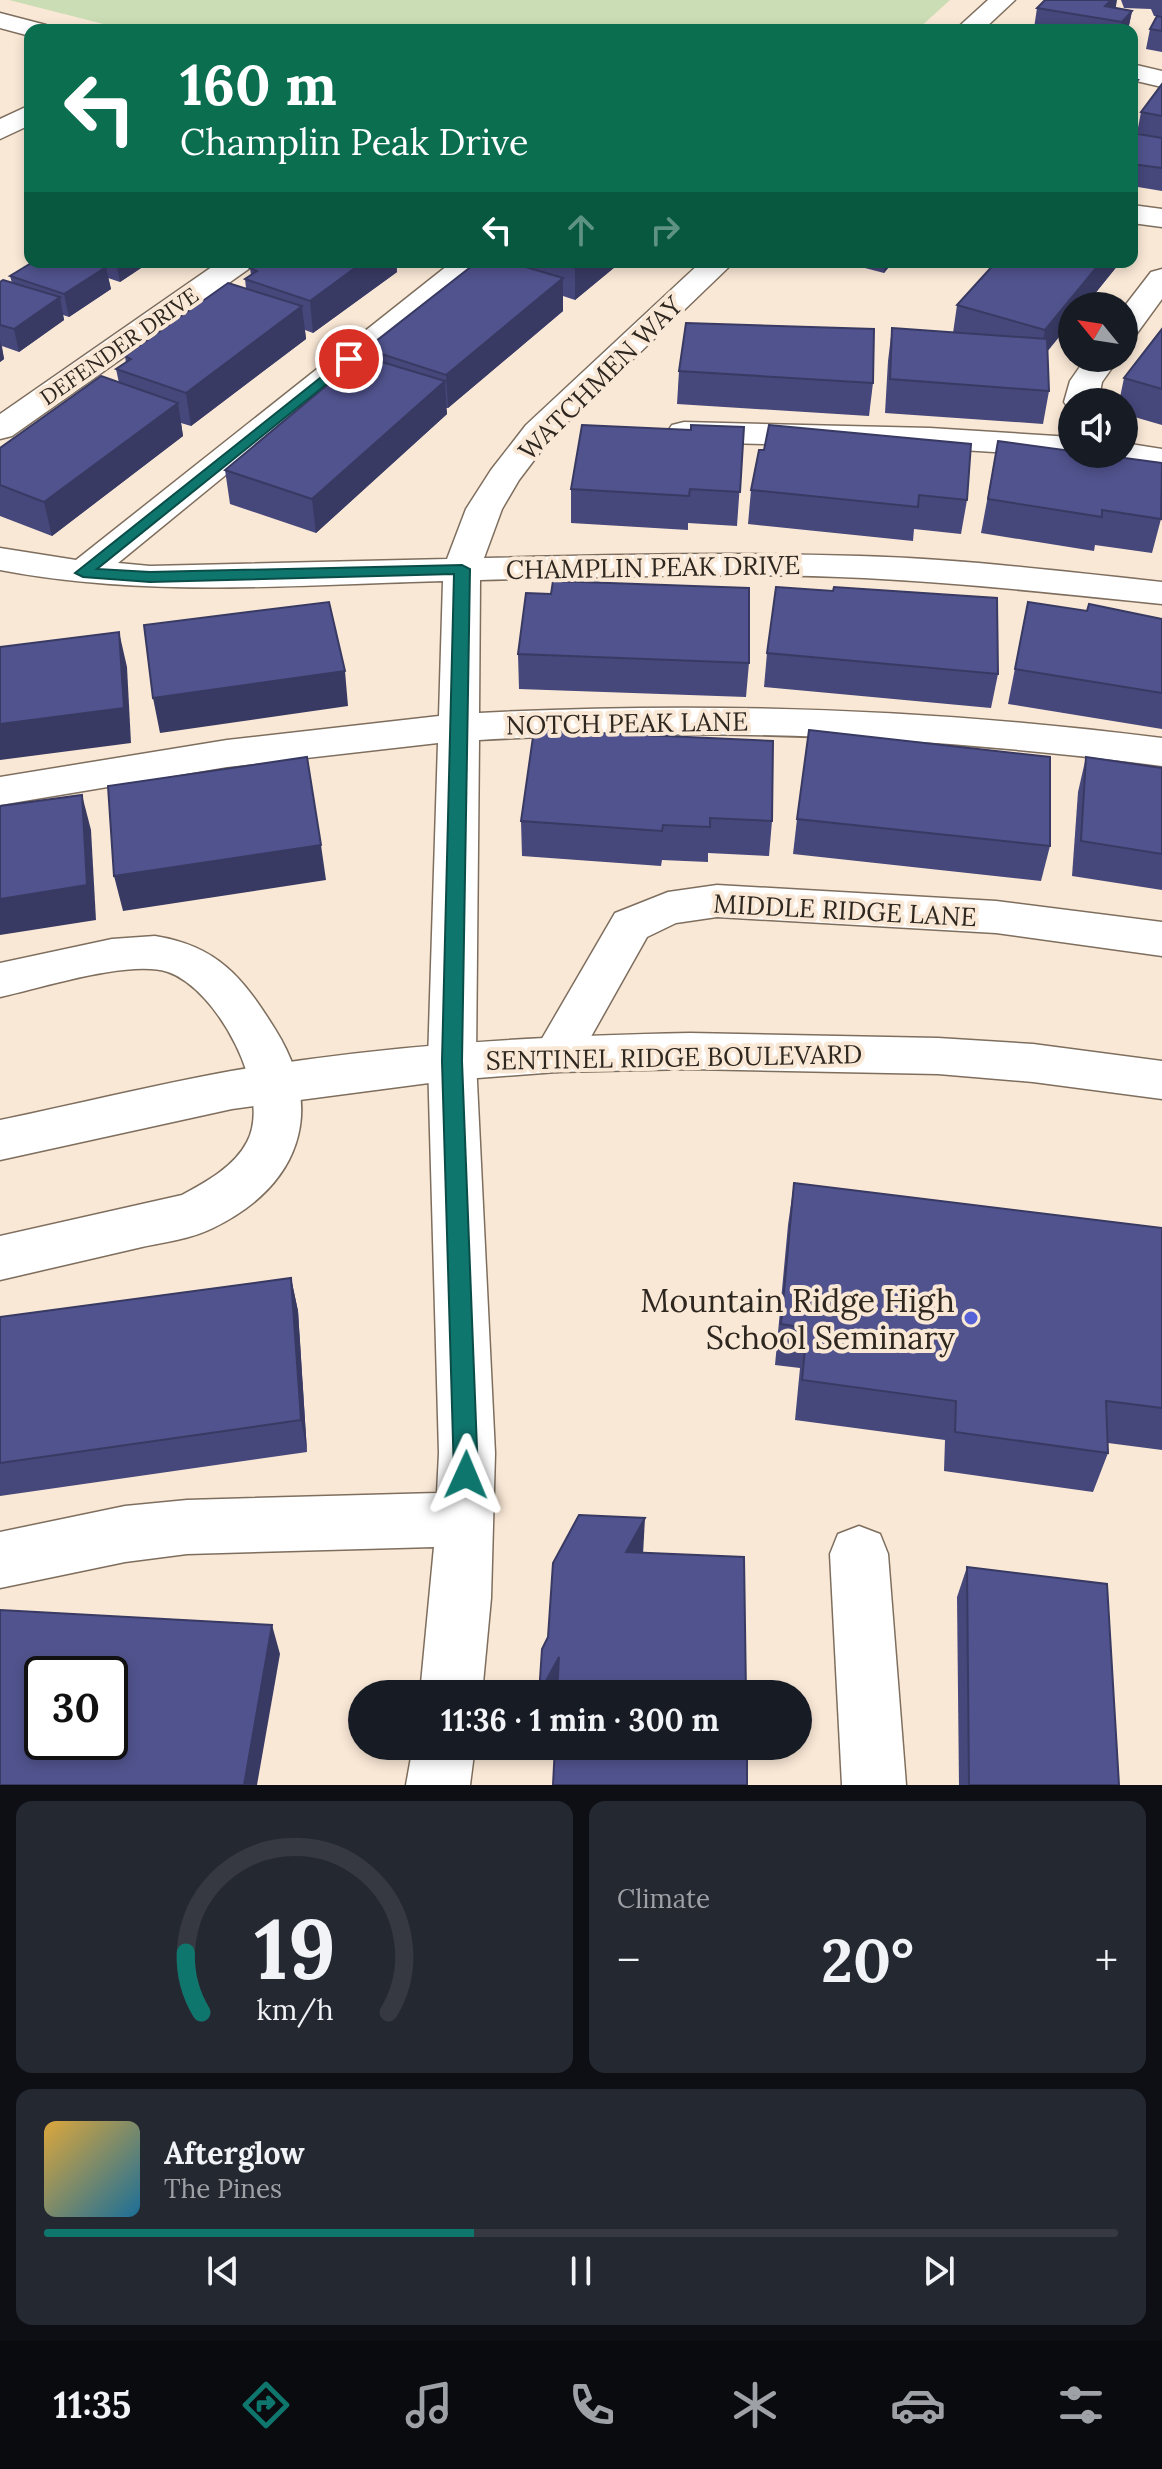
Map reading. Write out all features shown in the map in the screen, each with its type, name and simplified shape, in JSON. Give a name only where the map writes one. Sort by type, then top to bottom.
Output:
[{"type":"street","points":[[975,24],[1003,0]]},
{"type":"street","points":[[0,20],[24,26]]},
{"type":"street","points":[[1138,73],[1162,79]]},
{"type":"street","points":[[0,131],[24,117]]},
{"type":"street","points":[[1138,215],[1162,218]]},
{"type":"street","name":"DEFENDER DRIVE","points":[[0,429],[230,268]]},
{"type":"street","points":[[83,573],[464,268]]},
{"type":"street","name":"WATCHMEN WAY","points":[[452,1680],[461,1598],[467,1453],[452,1061],[462,569],[484,509],[503,477],[538,432],[713,268]]},
{"type":"street","points":[[1138,310],[1162,278]]},
{"type":"street","points":[[538,432],[582,432]]},
{"type":"street","points":[[655,432],[930,438],[1058,446]]},
{"type":"street","points":[[1138,455],[1162,459]]},
{"type":"street","name":"CHAMPLIN PEAK DRIVE","points":[[0,559],[83,573],[150,577],[689,564],[862,567],[1010,577],[1162,593]]},
{"type":"street","name":"NOTCH PEAK LANE","points":[[0,791],[257,749],[460,728],[673,720],[840,723],[1045,738],[1162,752]]},
{"type":"street","name":"MIDDLE RIDGE LANE","points":[[557,1054],[631,925],[668,908],[717,901],[981,916],[1162,939]]},
{"type":"street","points":[[0,980],[126,955],[173,956],[193,964],[229,998],[264,1053],[275,1084],[279,1125],[262,1166],[222,1201],[193,1214],[0,1258]]},
{"type":"street","name":"SENTINEL RIDGE BOULEVARD","points":[[0,1140],[232,1090],[452,1061],[557,1054],[690,1051],[938,1056],[1033,1063],[1162,1080]]},
{"type":"street","points":[[0,1560],[125,1534],[187,1527],[464,1519]]},
{"type":"street","points":[[859,1554],[874,1785]]},
{"type":"street","points":[[438,1785],[442,1760]]},
{"type":"green space","points":[[9,0],[950,0],[924,24],[103,24]]},
{"type":"building","points":[[1045,0],[1111,0],[1105,6],[1132,11],[1122,22],[1037,8]]},
{"type":"building","points":[[1157,16],[1162,17],[1162,31],[1150,29]]},
{"type":"building","points":[[1162,84],[1162,116],[1141,112]]},
{"type":"building","points":[[1138,134],[1162,138],[1162,168],[1138,165]]},
{"type":"building","points":[[24,267],[104,268],[64,294],[10,276]]},
{"type":"building","points":[[250,268],[355,268],[310,301],[245,279],[257,271]]},
{"type":"building","points":[[469,268],[529,268],[563,278],[446,375],[366,349]]},
{"type":"building","points":[[991,268],[1096,268],[1076,292],[1058,292],[1058,314],[1045,330],[957,305]]},
{"type":"building","points":[[3,280],[60,297],[14,329],[0,325],[0,282]]},
{"type":"building","points":[[228,283],[302,306],[186,393],[116,369],[131,359],[125,356]]},
{"type":"building","points":[[686,323],[874,329],[873,383],[679,371]]},
{"type":"building","points":[[892,328],[1047,339],[1049,391],[890,379]]},
{"type":"building","points":[[1162,329],[1162,389],[1124,378],[1129,372],[1138,372],[1138,360]]},
{"type":"building","points":[[362,356],[445,381],[312,499],[225,470]]},
{"type":"building","points":[[101,376],[178,403],[44,502],[0,485],[0,448]]},
{"type":"building","points":[[582,425],[691,430],[691,425],[744,427],[740,492],[690,489],[689,496],[571,489]]},
{"type":"building","points":[[769,425],[971,444],[967,500],[919,495],[918,507],[751,490],[759,450],[764,450]]},
{"type":"building","points":[[998,441],[1058,449],[1058,468],[1138,468],[1138,460],[1162,463],[1161,519],[1102,510],[1102,517],[988,499]]},
{"type":"building","points":[[553,581],[749,588],[749,663],[518,654],[526,593],[551,594]]},
{"type":"building","points":[[776,587],[833,591],[834,587],[997,598],[998,674],[767,653]]},
{"type":"building","points":[[329,602],[345,671],[153,698],[144,625]]},
{"type":"building","points":[[1028,602],[1087,611],[1089,604],[1162,619],[1162,693],[1015,669]]},
{"type":"building","points":[[119,632],[124,708],[0,724],[0,647]]},
{"type":"building","points":[[534,730],[773,741],[772,821],[710,818],[710,827],[663,825],[662,831],[521,821]]},
{"type":"building","points":[[809,730],[1050,757],[1050,846],[797,819]]},
{"type":"building","points":[[307,757],[321,845],[114,876],[108,786]]},
{"type":"building","points":[[1086,757],[1162,768],[1162,854],[1081,841]]},
{"type":"building","points":[[82,795],[87,885],[0,899],[0,806]]},
{"type":"building","name":"Mountain Ridge High School Seminary","points":[[794,1183],[1162,1228],[1162,1408],[1106,1401],[1108,1453],[955,1432],[956,1401],[802,1380],[807,1328],[781,1324]]},
{"type":"building","points":[[291,1278],[301,1420],[0,1463],[0,1317]]},
{"type":"building","points":[[579,1515],[645,1518],[626,1552],[744,1557],[746,1680],[558,1680],[559,1657],[547,1680],[540,1680],[542,1649],[548,1637],[553,1563]]},
{"type":"building","points":[[967,1567],[1107,1584],[1119,1785],[969,1785]]},
{"type":"building","points":[[0,1610],[272,1625],[244,1785],[0,1785]]},
{"type":"building","points":[[554,1760],[747,1760],[747,1785],[553,1785]]},
{"type":"place","name":"Mountain Ridge High School Seminary","points":[[971,1318]]},
{"type":"route","points":[[349,359],[83,573],[150,577],[462,569],[452,1061],[466,1475]]}]
